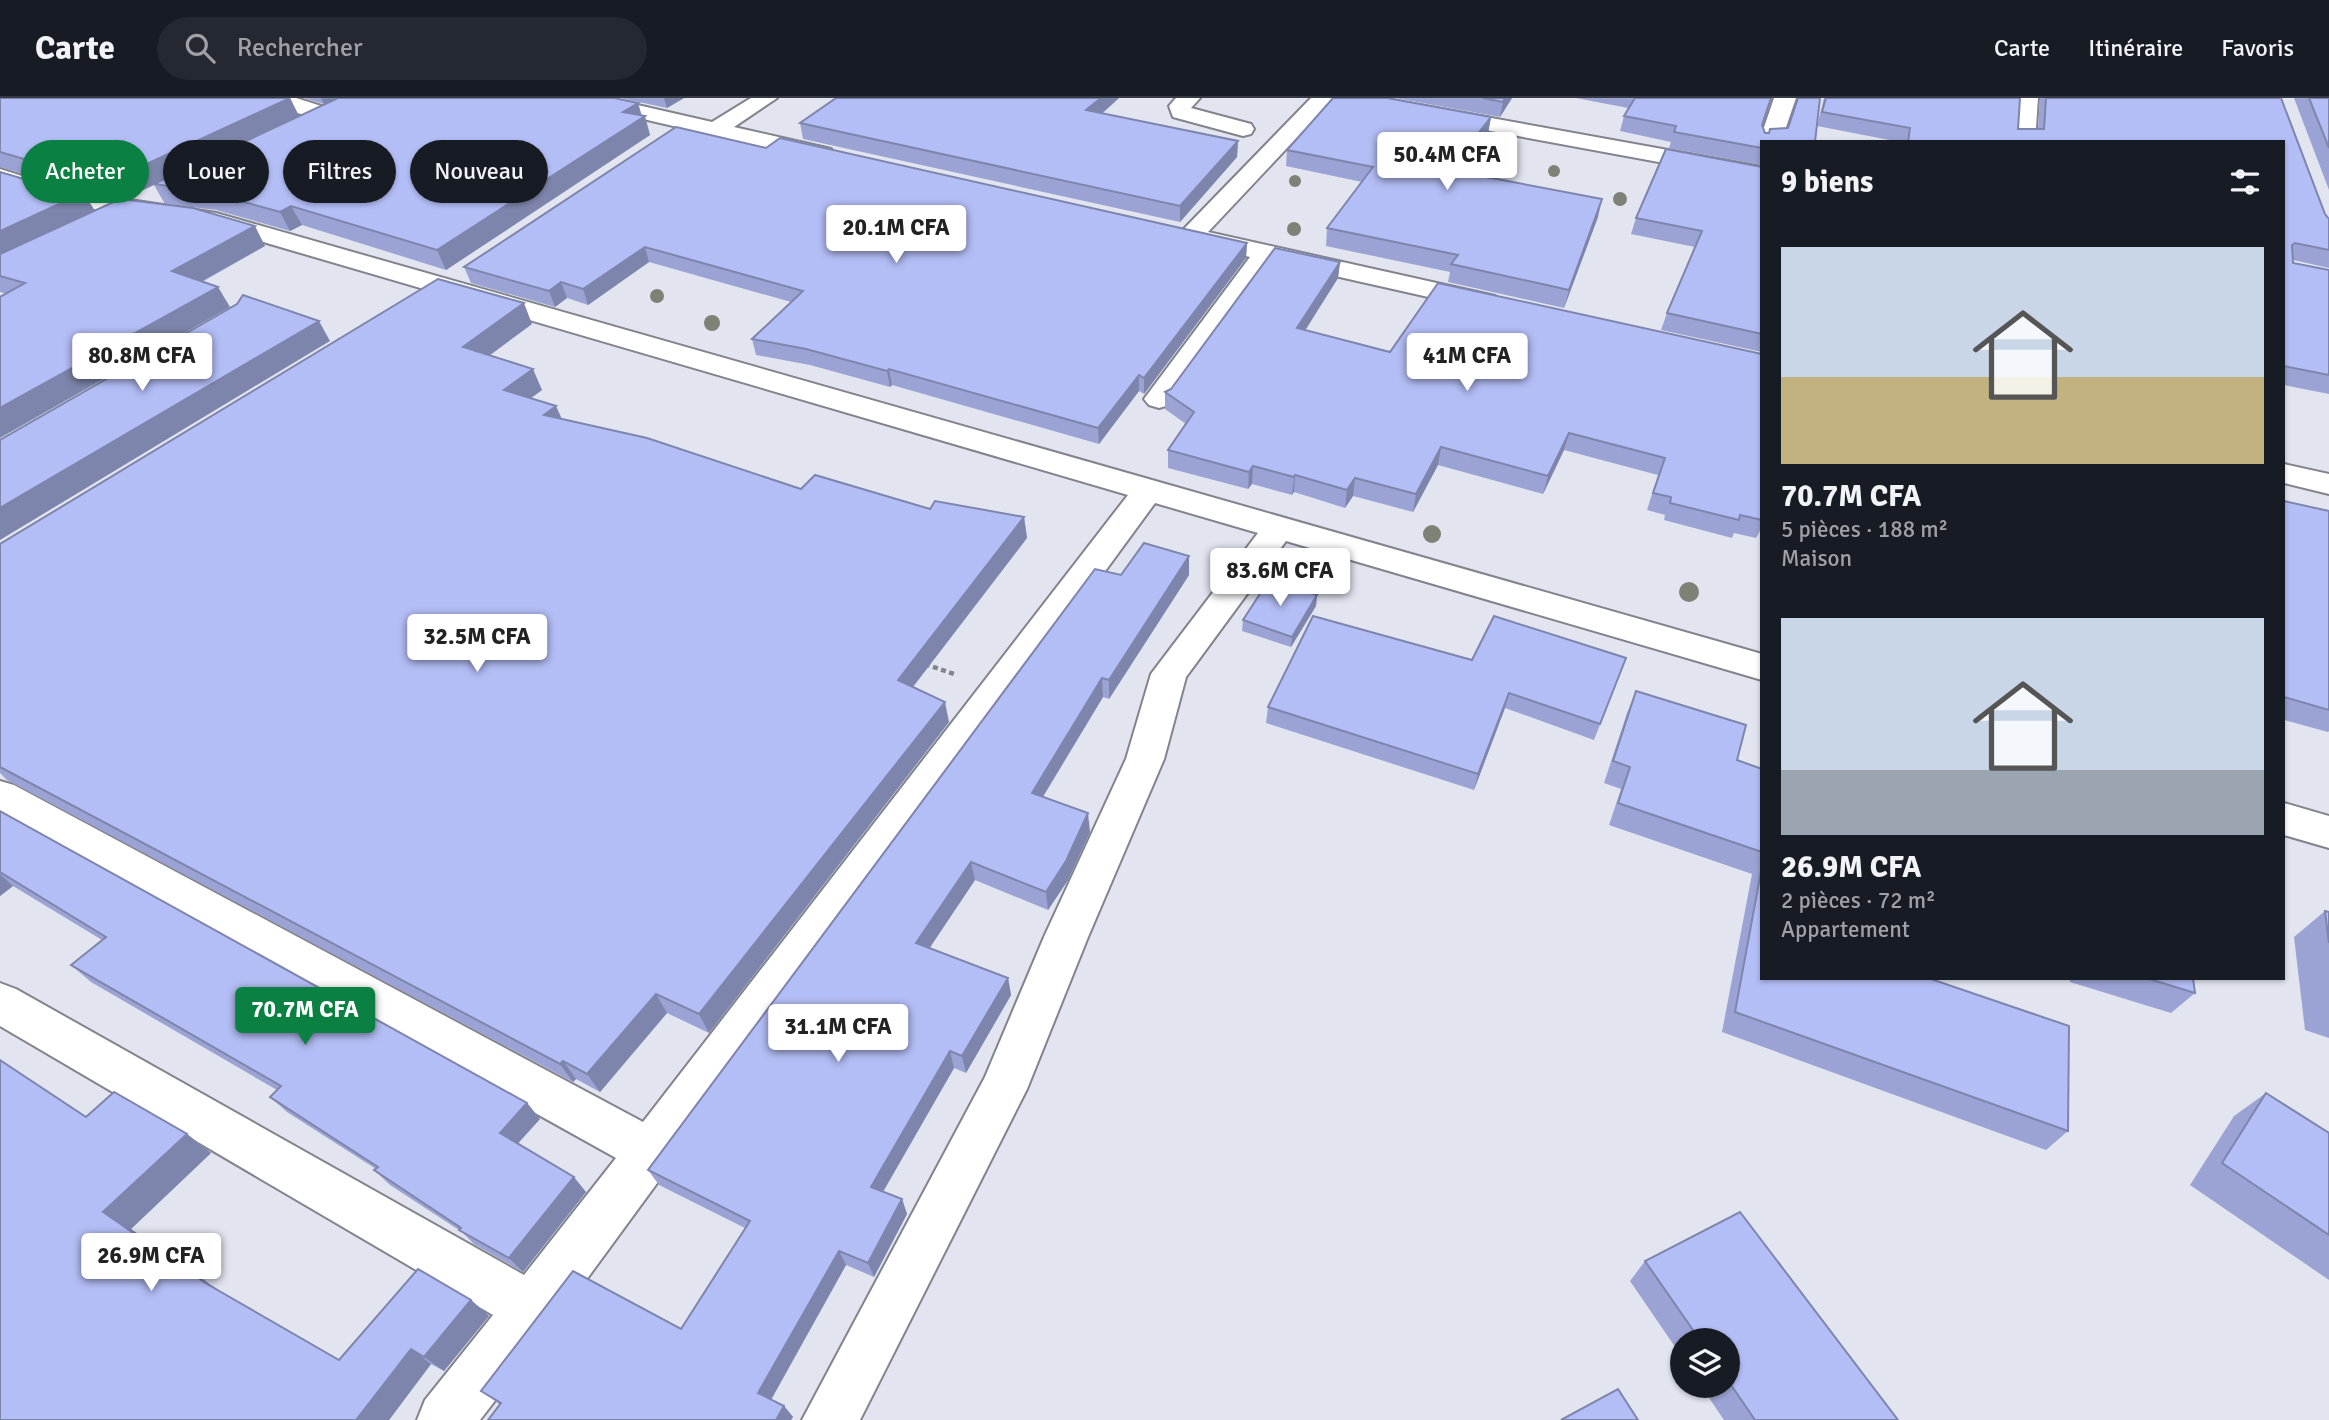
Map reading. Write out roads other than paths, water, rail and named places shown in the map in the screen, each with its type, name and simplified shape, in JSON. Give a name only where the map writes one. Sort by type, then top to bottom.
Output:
[{"type":"street","points":[[274,98],[326,115]]},
{"type":"street","points":[[579,98],[851,160]]},
{"type":"street","points":[[714,130],[766,98]]},
{"type":"street","points":[[1189,98],[1180,106],[1181,112],[1242,129]]},
{"type":"street","points":[[1190,236],[1323,98]]},
{"type":"street","points":[[1344,98],[1760,171]]},
{"type":"street","points":[[1771,140],[1785,98]]},
{"type":"street","points":[[2024,140],[2027,98]]},
{"type":"street","points":[[302,127],[349,104]]},
{"type":"street","points":[[1508,128],[1521,108]]},
{"type":"street","points":[[654,146],[687,124]]},
{"type":"street","points":[[0,176],[66,197],[132,209],[207,218],[1760,666]]},
{"type":"street","points":[[96,226],[163,194]]},
{"type":"street","points":[[1163,230],[1511,307]]},
{"type":"street","points":[[1158,399],[1266,253]]},
{"type":"street","points":[[408,308],[476,265]]},
{"type":"street","points":[[2285,474],[2329,484]]},
{"type":"street","points":[[445,1420],[532,1309],[995,688],[1149,489]]},
{"type":"street","points":[[830,1420],[1004,1089],[1066,937],[1145,759],[1169,674],[1280,526]]},
{"type":"street","points":[[0,796],[649,1151]]},
{"type":"street","points":[[2285,819],[2329,832]]},
{"type":"street","points":[[0,1003],[532,1309]]}]
